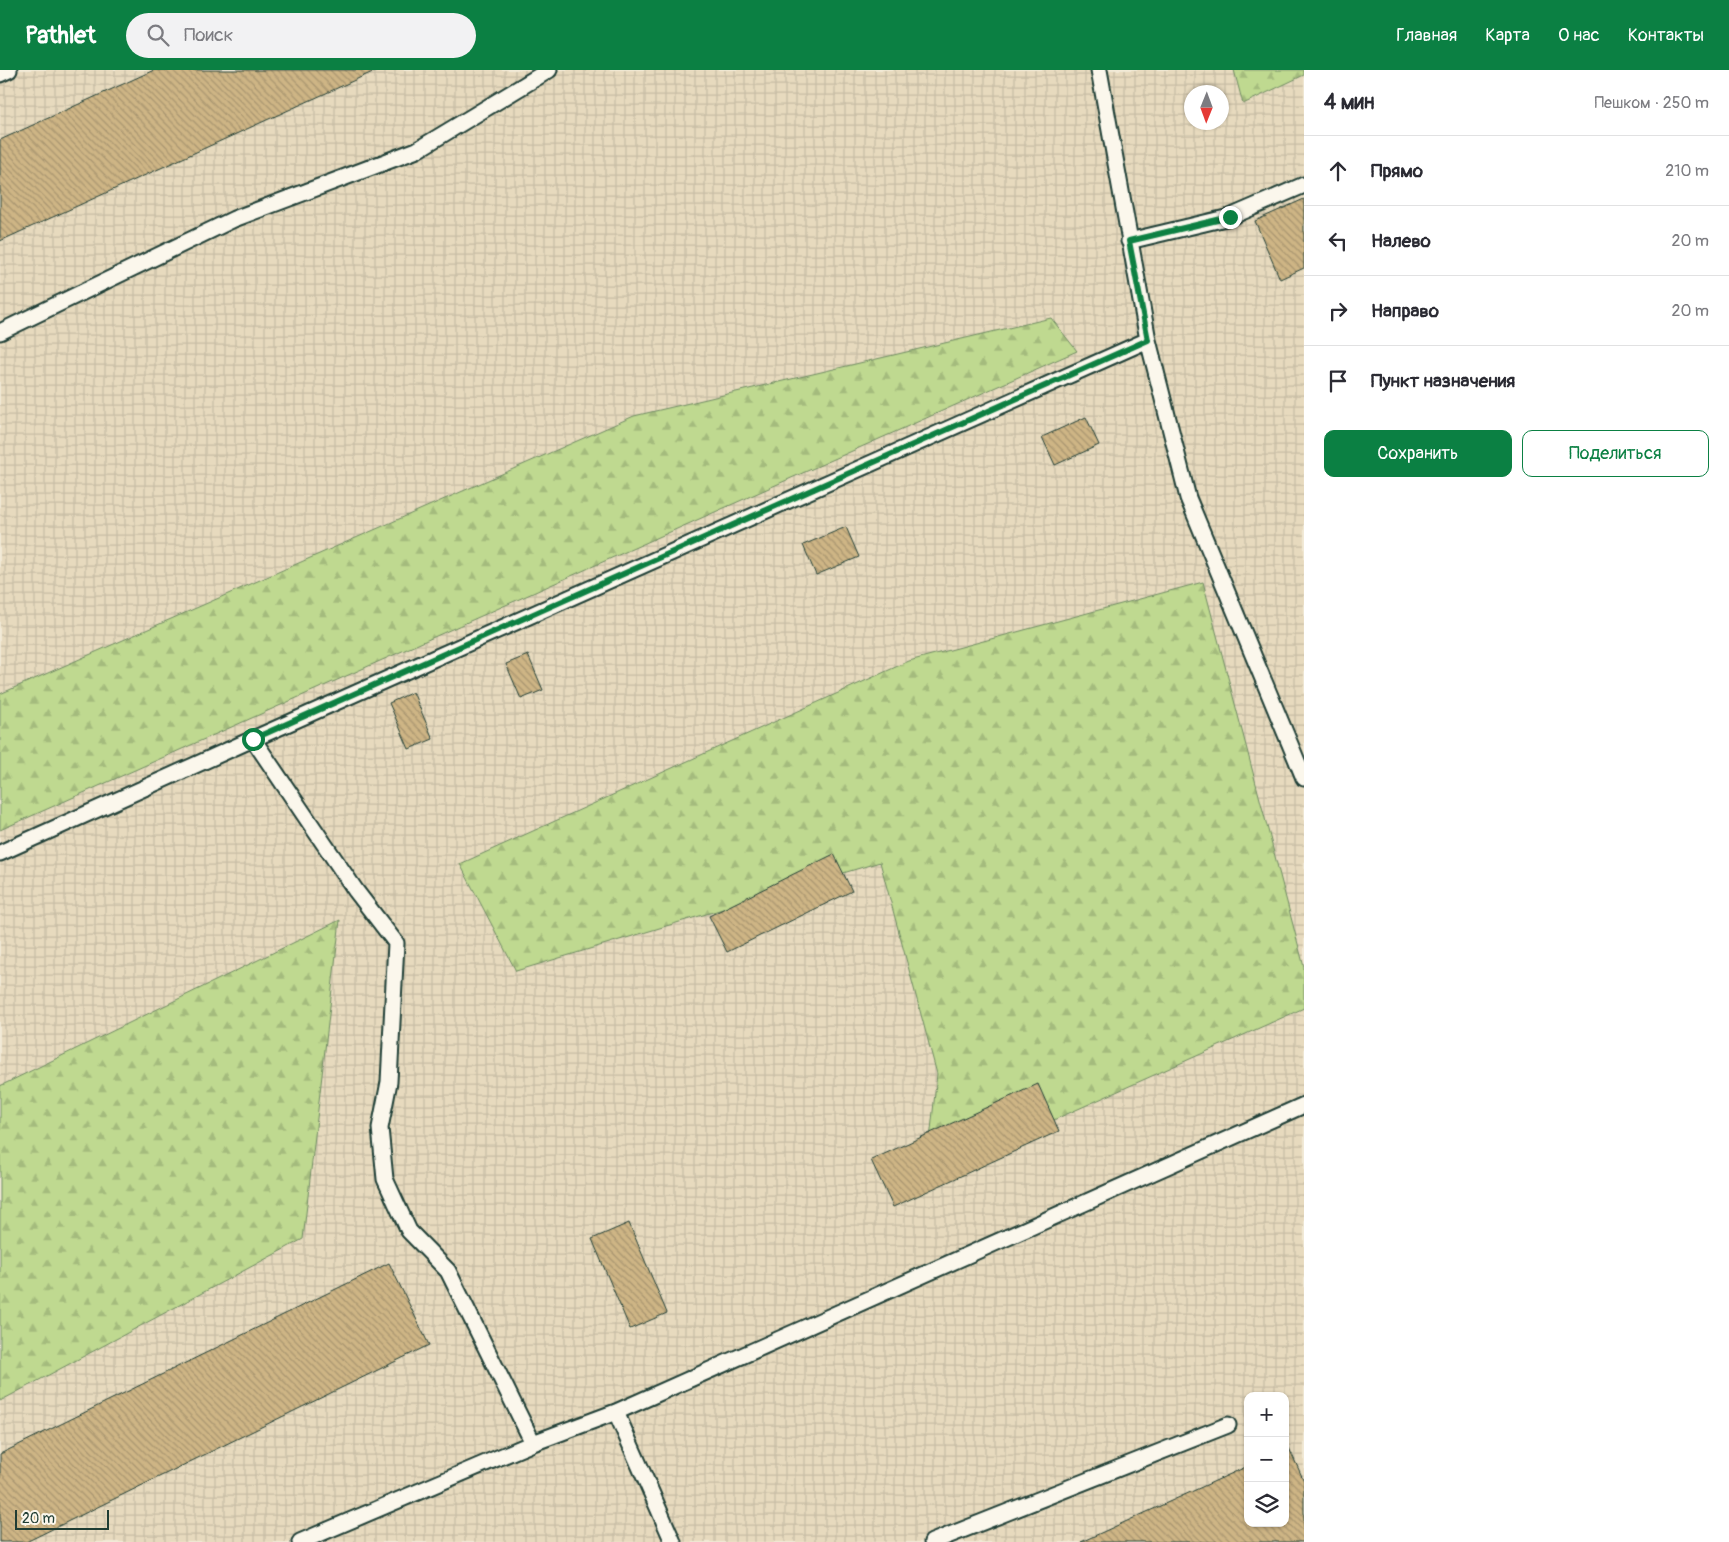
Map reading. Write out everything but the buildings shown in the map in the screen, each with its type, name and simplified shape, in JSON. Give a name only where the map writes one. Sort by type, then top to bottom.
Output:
[{"type":"lane","points":[[0,74],[9,70]]},
{"type":"lane","points":[[0,332],[234,219],[417,150],[549,70]]},
{"type":"lane","points":[[1099,70],[1148,340],[1188,498],[1304,778]]},
{"type":"lane","points":[[1129,241],[1230,217],[1304,185]]},
{"type":"lane","points":[[0,853],[1148,340]]},
{"type":"lane","points":[[253,739],[356,891],[396,943],[389,1082],[380,1128],[385,1179],[408,1231],[448,1271],[533,1443]]},
{"type":"lane","points":[[300,1542],[533,1443],[616,1412],[1304,1105]]},
{"type":"lane","points":[[616,1412],[673,1542]]},
{"type":"lane","points":[[932,1542],[1228,1425]]},
{"type":"shaded area","points":[[0,70],[1304,70],[1304,1542],[0,1542]]},
{"type":"green space","points":[[1234,70],[1304,70],[1304,75],[1243,104]]},
{"type":"green space","points":[[1051,318],[1077,351],[0,830],[0,694],[634,416]]},
{"type":"green space","points":[[1203,582],[1304,967],[1304,1008],[926,1177],[937,1074],[880,862],[516,971],[460,864],[909,661]]},
{"type":"green space","points":[[340,920],[303,1239],[0,1401],[0,1086]]},
{"type":"route","points":[[253,739],[1148,340],[1129,241],[1230,217]]}]
